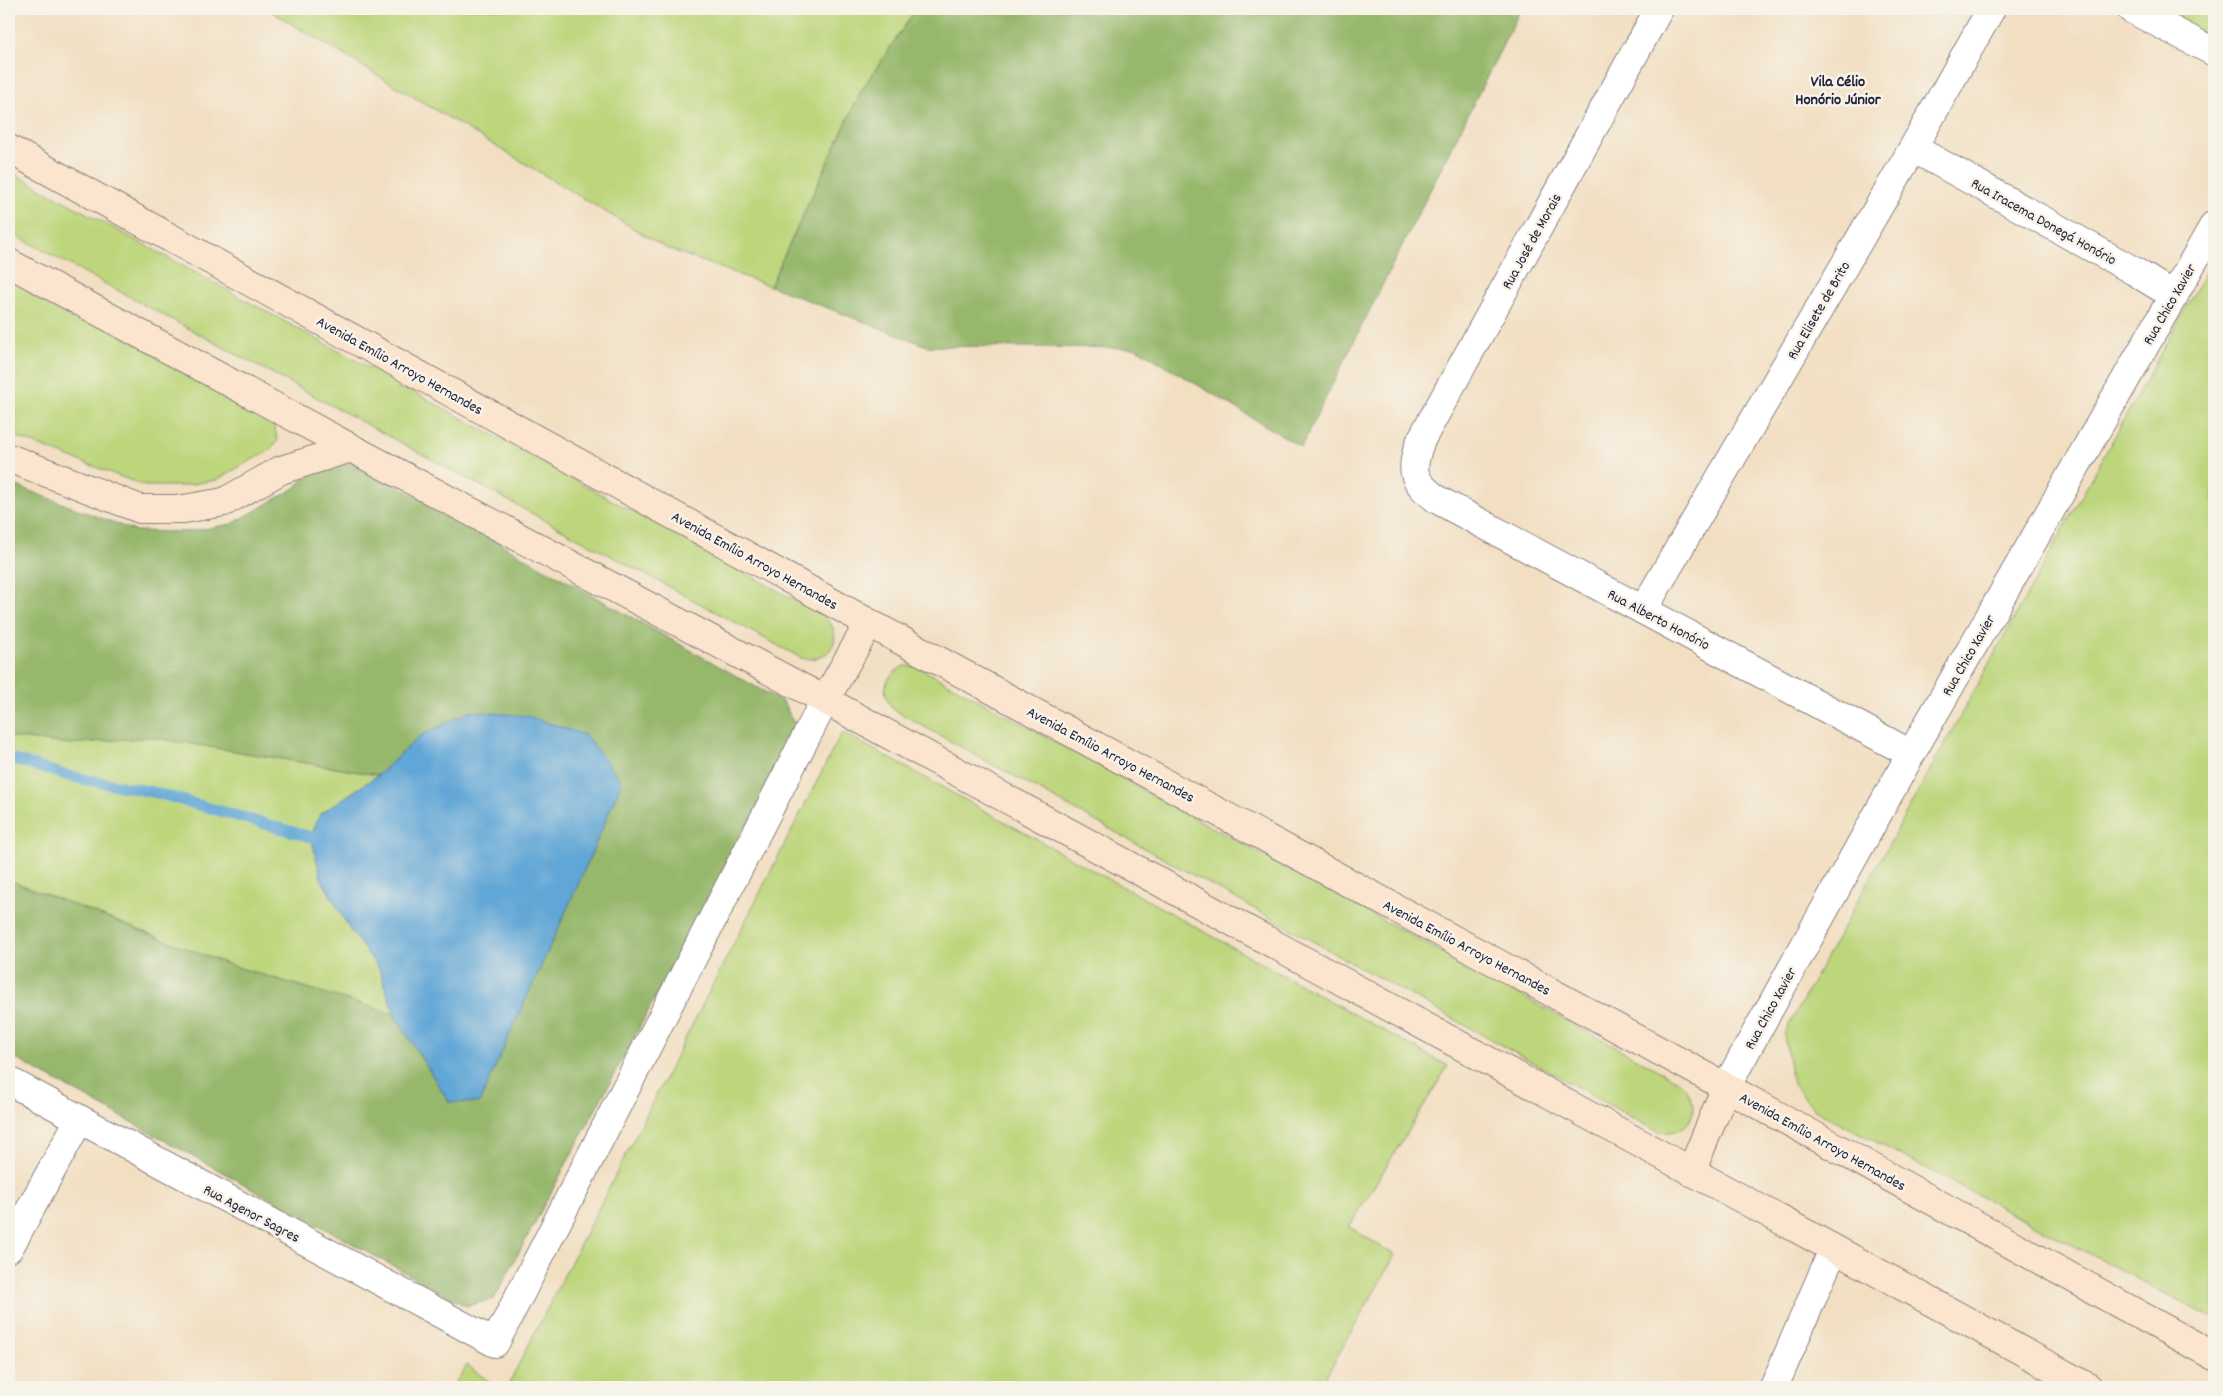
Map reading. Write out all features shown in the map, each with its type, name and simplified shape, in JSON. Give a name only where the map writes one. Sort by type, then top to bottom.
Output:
[{"type":"main road","name":"Avenida Emílio Arroyo Hernandes","points":[[9,149],[869,623],[1726,1087],[2214,1356]]},
{"type":"main road","points":[[9,263],[351,448],[826,700],[1833,1250],[2088,1387]]},
{"type":"main road","points":[[9,458],[140,509],[184,509],[224,502],[281,470],[351,448]]},
{"type":"main road","points":[[826,700],[869,623]]},
{"type":"main road","points":[[1691,1172],[1726,1087]]},
{"type":"street","name":"Rua José de Morais","points":[[1414,476],[1414,458],[1421,440],[1659,9]]},
{"type":"street","name":"Rua Elisete de Brito","points":[[1643,610],[1913,148],[1991,9]]},
{"type":"street","points":[[2131,9],[2214,52]]},
{"type":"street","name":"Rua Iracema Donegá Honório","points":[[1913,148],[2134,271],[2174,296]]},
{"type":"street","name":"Rua Chico Xavier","points":[[1726,1087],[1911,754],[2214,226]]},
{"type":"street","name":"Rua Alberto Honório","points":[[1414,476],[1424,490],[1438,500],[1911,754]]},
{"type":"street","name":"Rua Agenor Sagres","points":[[9,1081],[78,1120],[495,1343],[826,700]]},
{"type":"street","points":[[9,1248],[78,1120]]},
{"type":"street","points":[[1774,1387],[1833,1250]]},
{"type":"green space","points":[[267,9],[916,9],[861,91],[770,286],[666,248]]},
{"type":"green space","points":[[916,9],[1521,9],[1301,447],[1136,348],[927,346],[770,286],[861,91]]},
{"type":"green space","points":[[2158,9],[2214,9],[2214,40]]},
{"type":"green space","points":[[9,171],[824,616],[831,624],[834,632],[832,647],[820,657],[811,659],[801,658],[9,232]]},
{"type":"green space","points":[[2214,257],[2214,1319],[1815,1110],[1793,1084],[1784,1034]]},
{"type":"green space","points":[[9,275],[271,416],[278,441],[268,451],[216,480],[182,486],[145,486],[9,434]]},
{"type":"green space","points":[[356,463],[783,702],[798,731],[494,1299],[466,1306],[9,1055],[9,880],[230,965],[394,1014],[449,1102],[420,736],[378,775],[150,737],[70,744],[9,737],[9,483],[135,531],[186,532],[232,524],[295,488],[316,466]]},
{"type":"green space","points":[[905,666],[916,666],[1678,1081],[1687,1090],[1692,1100],[1693,1110],[1691,1118],[1686,1125],[1678,1130],[1668,1132],[1655,1130],[894,710],[886,697],[886,685],[892,674]]},
{"type":"green space","points":[[842,732],[1448,1066],[1349,1227],[1395,1255],[1320,1387],[507,1387]]},
{"type":"green space","points":[[9,737],[70,744],[150,737],[378,775],[319,815],[321,878],[350,930],[379,969],[394,1014],[230,965],[9,880]]},
{"type":"green space","points":[[467,1365],[496,1387],[453,1387]]},
{"type":"water","points":[[471,711],[528,716],[585,735],[622,782],[577,887],[479,1103],[449,1102],[394,1014],[379,969],[350,930],[321,878],[311,837],[319,815],[378,775],[420,736]]},
{"type":"waterway","points":[[9,758],[72,777],[153,792],[311,837],[326,834]]},
{"type":"district","name":"Vila Célio Honório Júnior","points":[[1838,89]]}]
